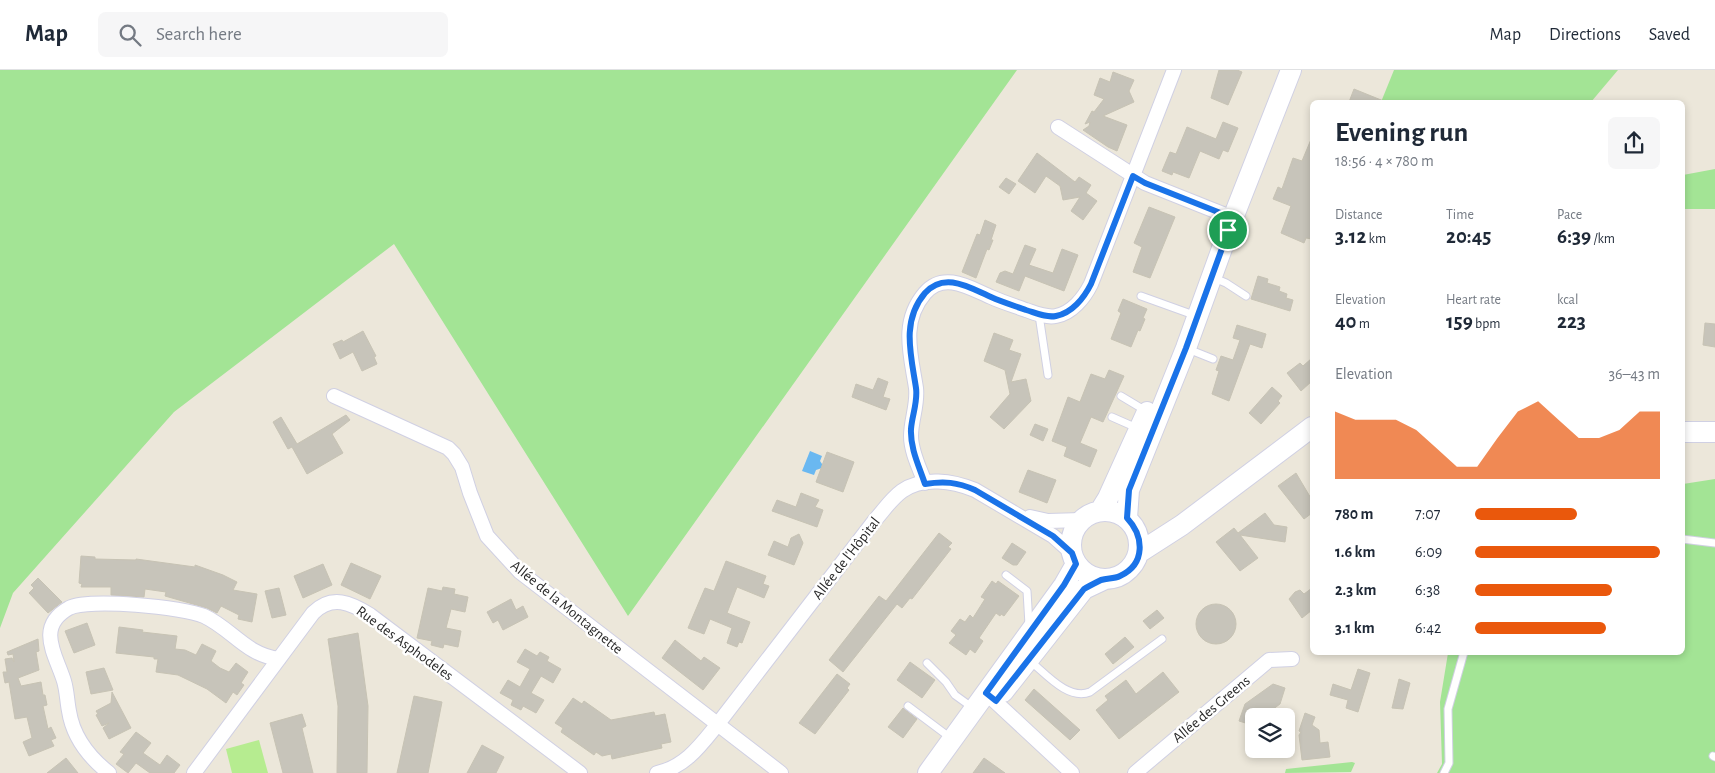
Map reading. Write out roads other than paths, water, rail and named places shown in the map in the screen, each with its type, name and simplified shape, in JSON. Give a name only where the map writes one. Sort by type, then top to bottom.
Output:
[{"type":"main road","points":[[1100,511],[1146,425],[1182,346],[1211,277],[1290,70]]},
{"type":"main road","points":[[1182,346],[1191,314],[1230,224]]},
{"type":"main road","points":[[928,773],[952,739],[1023,654],[1084,589],[1103,580],[1113,579],[1122,575],[1136,561],[1140,552],[1140,542],[1130,521],[1129,490],[1146,425]]},
{"type":"main road","points":[[1140,552],[1182,525],[1310,429]]},
{"type":"main road","points":[[1685,432],[1714,431]]},
{"type":"main road","points":[[1023,654],[1030,633],[1064,585],[1074,559],[1071,541],[1075,529],[1082,520],[1091,513],[1100,511],[1115,512],[1130,521],[1160,530],[1182,525]]},
{"type":"main road","points":[[1074,559],[1088,575],[1103,580]]},
{"type":"main road","points":[[941,773],[985,701]]},
{"type":"street","points":[[925,484],[912,444],[912,428],[917,392],[908,335],[911,320],[922,298],[934,286],[957,282],[1048,316],[1064,313],[1077,304],[1086,294],[1091,284],[1174,70]]},
{"type":"street","points":[[1058,127],[1145,183],[1230,224]]},
{"type":"street","name":"Allée de la Montagnette","points":[[334,396],[448,448],[462,467],[487,536],[520,572],[781,773]]},
{"type":"street","name":"Allée de l’Hôpital","points":[[657,773],[669,770],[686,760],[718,725],[893,499],[903,490],[938,482],[961,484],[1053,536],[1074,559]]},
{"type":"street","name":"Allée de l’Hôpital","points":[[1015,513],[1048,521],[1082,520]]},
{"type":"street","name":"Rue des Asphodeles","points":[[194,773],[317,609],[335,602],[347,603],[370,615],[580,773]]},
{"type":"street","points":[[110,773],[84,748],[71,721],[65,684],[50,642],[53,626],[62,613],[72,607],[102,604],[138,605],[191,612],[213,622],[257,654],[279,659]]},
{"type":"street","name":"Allée des Greens","points":[[1135,773],[1270,660],[1292,659]]},
{"type":"street","points":[[985,701],[1072,773]]},
{"type":"lane","points":[[1211,277],[1226,283],[1246,296]]},
{"type":"lane","points":[[1141,296],[1191,314]]},
{"type":"lane","points":[[1039,314],[1048,375]]},
{"type":"lane","points":[[1182,346],[1214,359]]},
{"type":"lane","points":[[1121,396],[1146,425]]},
{"type":"lane","points":[[1112,418],[1146,425]]},
{"type":"lane","points":[[1685,538],[1715,543]]},
{"type":"lane","points":[[1006,575],[1027,591],[1030,633]]},
{"type":"lane","points":[[1023,654],[1065,689],[1078,695],[1090,692],[1162,639]]},
{"type":"lane","points":[[1444,773],[1449,763],[1448,708],[1463,655]]},
{"type":"lane","points":[[927,663],[946,682],[955,695],[985,701]]},
{"type":"lane","points":[[908,706],[952,739]]},
{"type":"water","points":[[810,451],[822,456],[820,461],[822,468],[816,470],[814,475],[802,471]]}]
